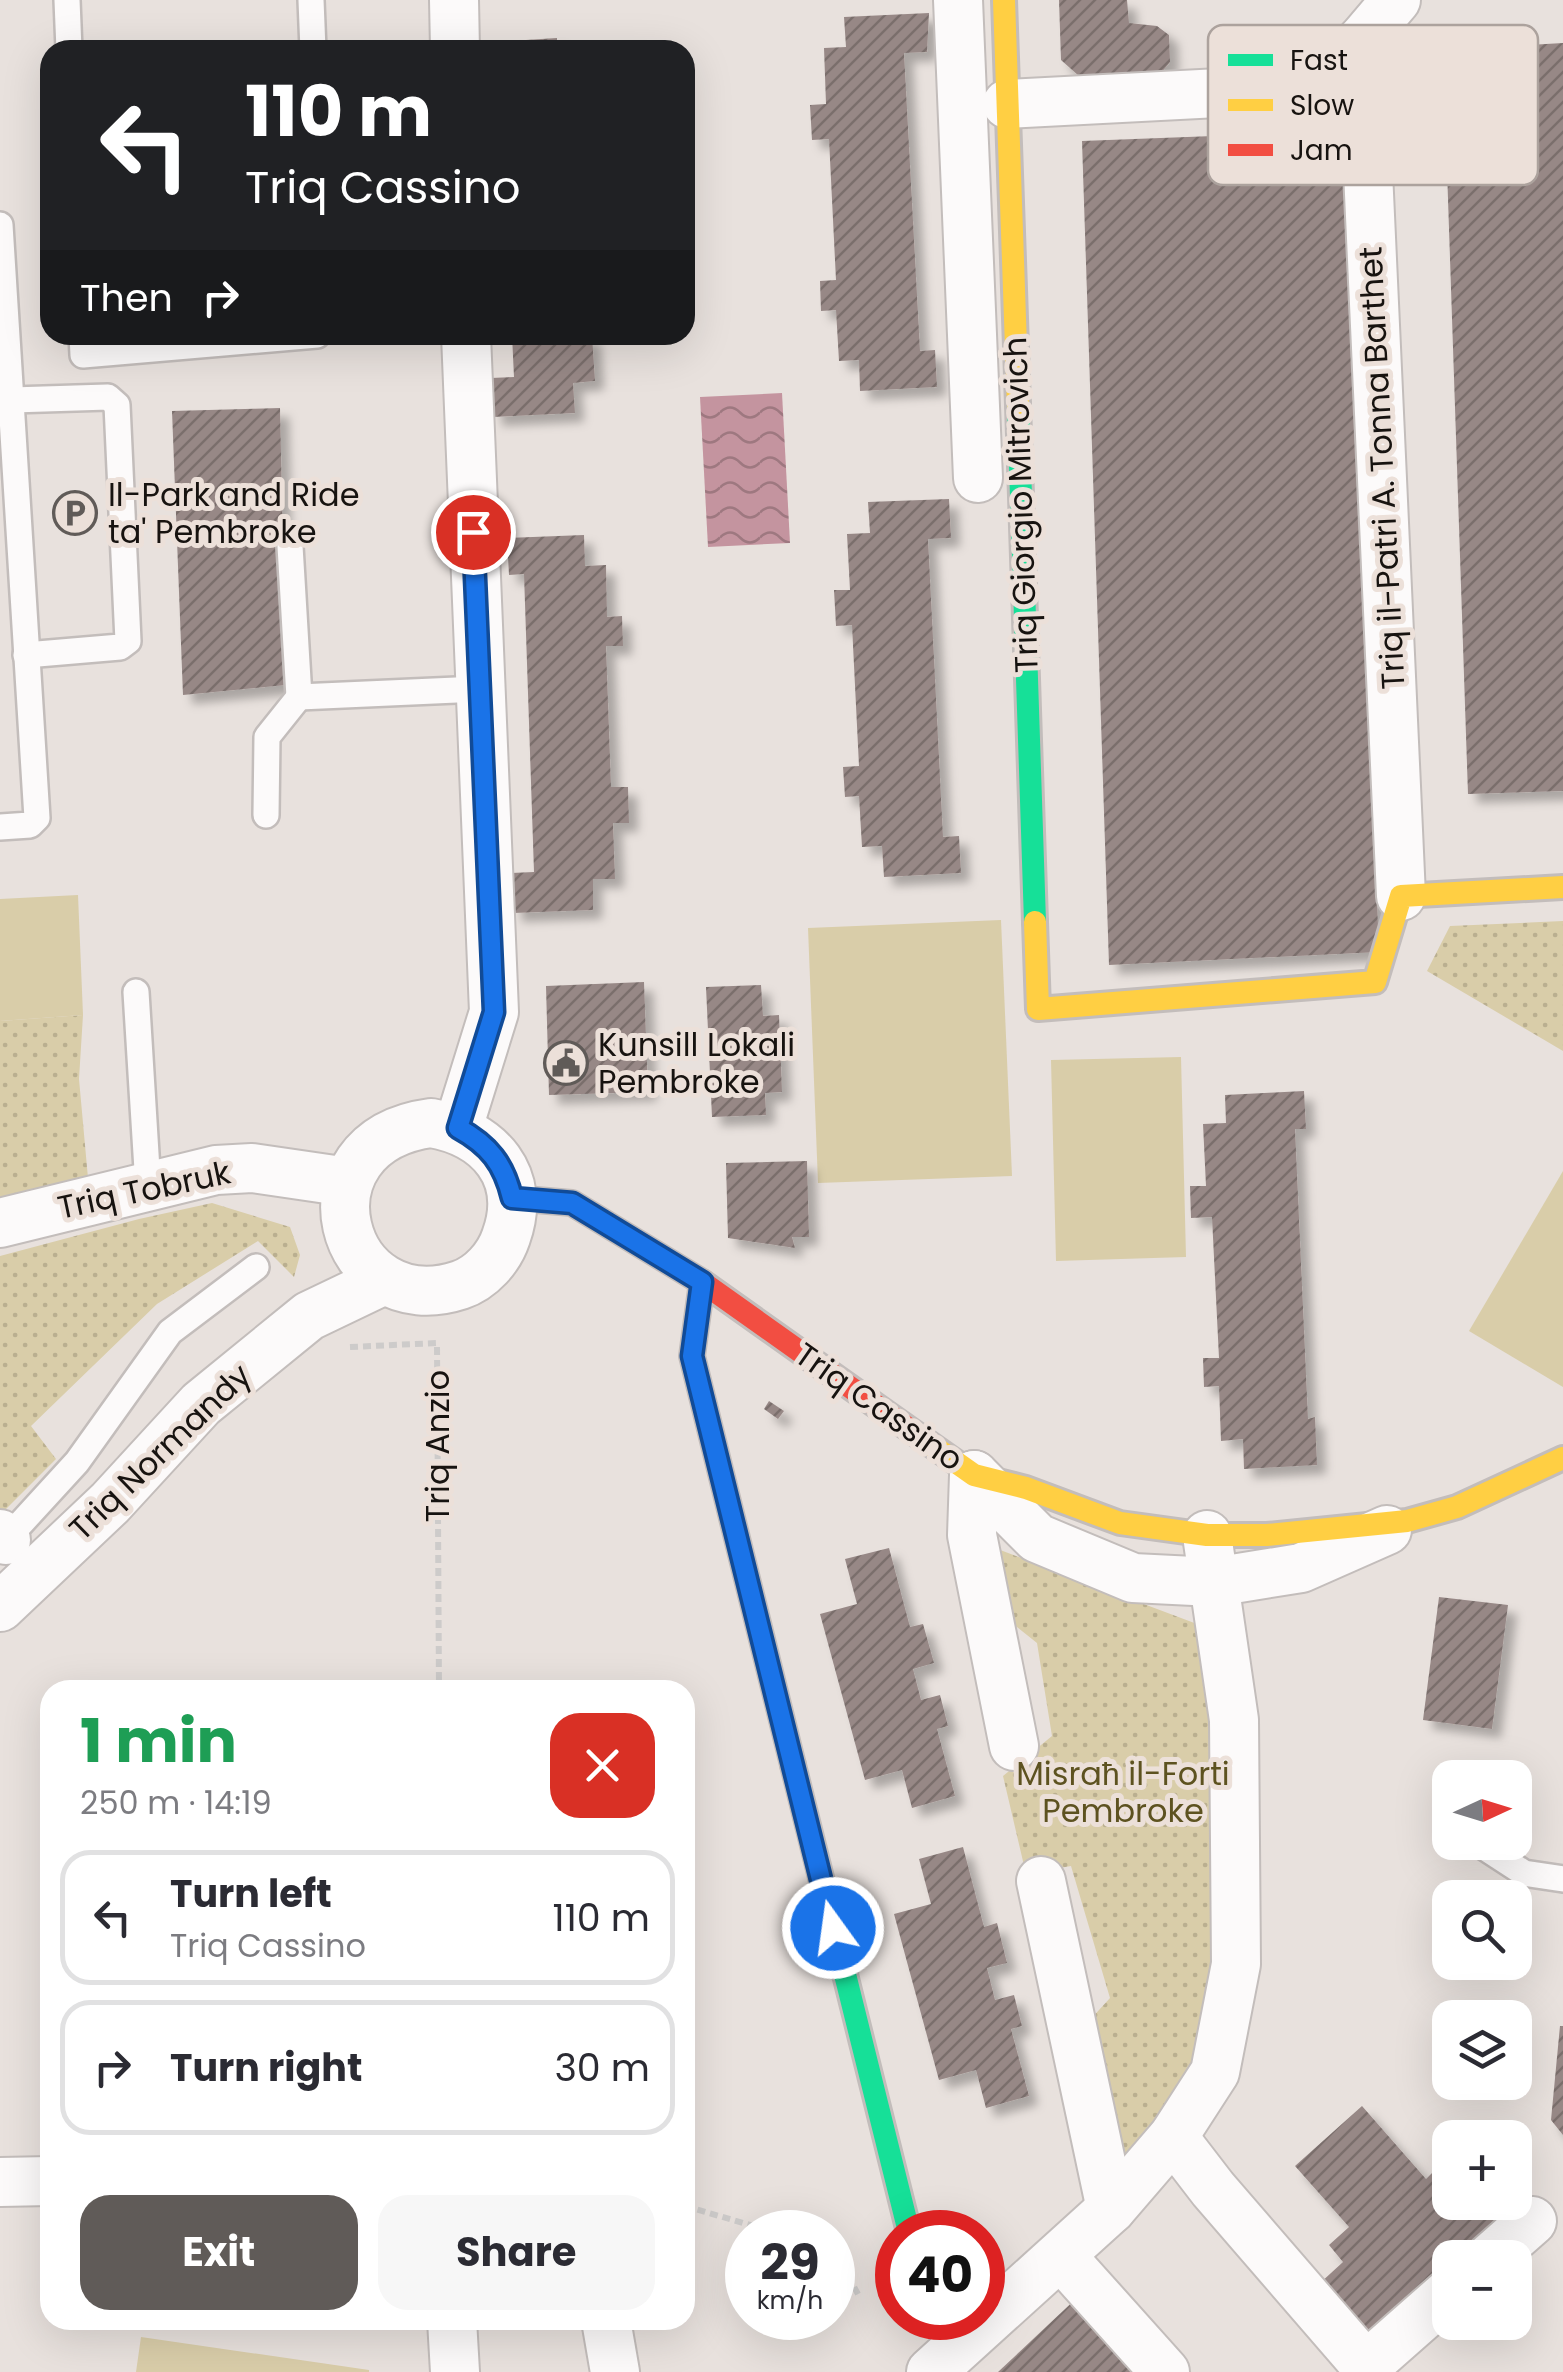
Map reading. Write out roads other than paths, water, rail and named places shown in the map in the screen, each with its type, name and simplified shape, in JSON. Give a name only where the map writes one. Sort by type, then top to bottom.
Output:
[{"type":"street","points":[[454,0],[456,40]]},
{"type":"street","points":[[958,0],[978,478]]},
{"type":"street","name":"Triq Giorgio Mitrovich","points":[[1004,0],[1038,1009],[1374,982],[1401,896]]},
{"type":"street","points":[[1375,25],[1396,0]]},
{"type":"street","points":[[1007,104],[1208,94]]},
{"type":"street","name":"Triq il-Patri A. Tonna Barthet","points":[[1369,185],[1401,896]]},
{"type":"street","points":[[458,1128],[494,1012],[466,345]]},
{"type":"street","points":[[1401,896],[1563,887]]},
{"type":"street","points":[[431,1123],[458,1128],[495,1155],[512,1198],[511,1223],[503,1247],[488,1267],[468,1282],[444,1290],[419,1290],[382,1281],[358,1252],[348,1230],[344,1206],[348,1182],[360,1158],[380,1138],[404,1126],[431,1123]]},
{"type":"street","name":"Triq Tobruk","points":[[0,1223],[216,1170],[252,1168],[348,1182]]},
{"type":"street","name":"Triq Cassino","points":[[512,1198],[572,1203],[702,1282],[974,1475],[1026,1488],[1120,1523],[1207,1535],[1267,1535],[1407,1522],[1457,1507],[1563,1458]]},
{"type":"street","name":"Triq Normandy","points":[[0,1607],[110,1502],[200,1404],[309,1316],[382,1281]]},
{"type":"street","points":[[702,1282],[692,1356],[904,2210]]},
{"type":"street","points":[[974,1475],[1037,1538],[1132,1578],[1214,1582],[1301,1568],[1407,1522]]},
{"type":"street","points":[[974,1475],[972,1535],[1014,1746]]},
{"type":"street","points":[[936,2349],[1060,2256],[1111,2209],[1173,2137],[1215,2072],[1236,1964],[1234,1720],[1207,1535]]},
{"type":"street","points":[[1041,1881],[1111,2209]]},
{"type":"street","points":[[1173,2137],[1366,2366],[1432,2308]]},
{"type":"street","points":[[0,2182],[40,2180]]},
{"type":"street","points":[[1510,2240],[1532,2221]]},
{"type":"street","points":[[1060,2256],[1165,2372]]},
{"type":"street","points":[[453,2330],[455,2372]]},
{"type":"street","points":[[608,2330],[614,2372]]},
{"type":"lane","points":[[67,0],[69,40]]},
{"type":"lane","points":[[311,0],[313,40]]},
{"type":"lane","points":[[0,225],[5,371],[12,400],[36,818],[30,825],[0,827]]},
{"type":"lane","points":[[82,345],[83,355],[210,345]]},
{"type":"lane","points":[[12,400],[108,397],[117,405],[128,640],[120,647],[26,655]]},
{"type":"lane","points":[[266,815],[267,737],[299,697],[290,546]]},
{"type":"lane","points":[[299,697],[479,689]]},
{"type":"lane","points":[[136,992],[148,1186]]},
{"type":"lane","points":[[2,1540],[77,1462],[170,1332],[256,1267]]},
{"type":"lane","points":[[1503,1860],[1524,1874],[1563,1878]]},
{"type":"water","points":[[782,393],[790,543],[708,547],[700,397]]},
{"type":"place","name":"Il-Park and Ride ta' Pembroke","points":[[75,513]]},
{"type":"place","name":"Kunsill Lokali Pembroke","points":[[566,1063]]},
{"type":"park label","name":"Misraħ il-Forti Pembroke","points":[[1123,1792]]}]
